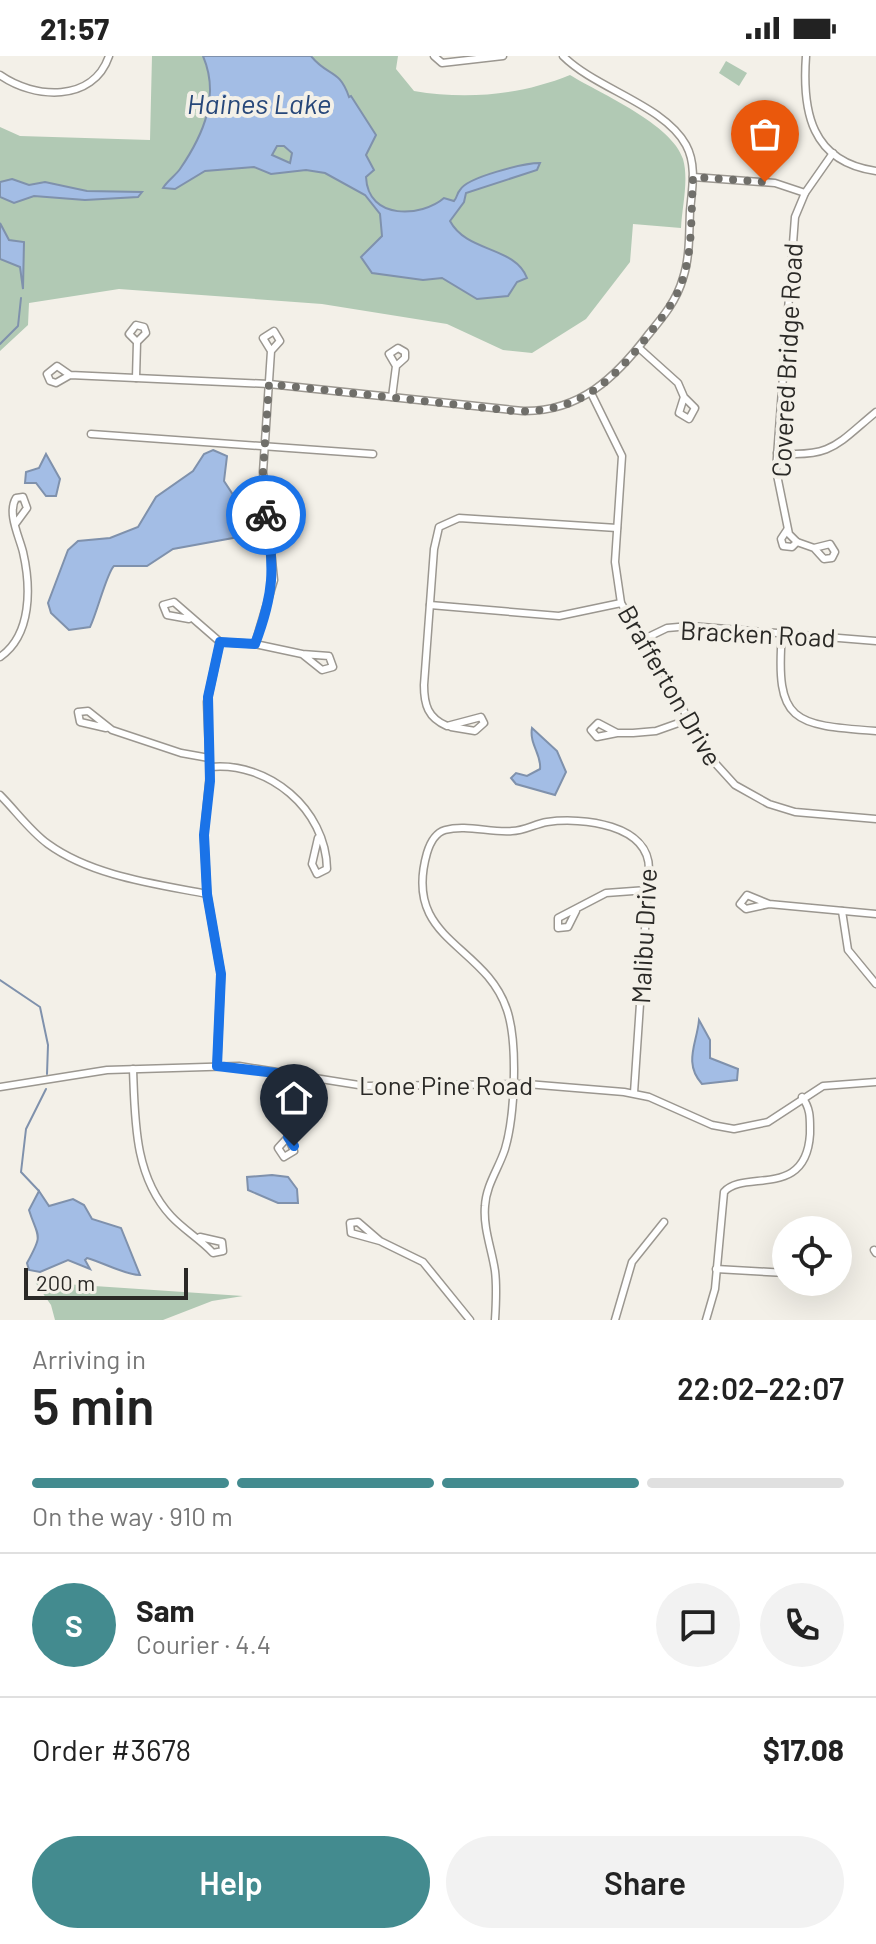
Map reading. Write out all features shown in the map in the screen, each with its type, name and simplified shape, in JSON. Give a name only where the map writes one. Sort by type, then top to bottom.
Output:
[{"type":"street","points":[[0,75],[26,89],[66,92],[95,79],[109,56]]},
{"type":"street","points":[[434,56],[439,63],[452,58],[503,56]]},
{"type":"street","points":[[70,375],[269,384],[529,411],[557,407],[591,393],[614,377],[670,308],[685,275],[693,177],[688,148],[674,129],[582,72],[563,56]]},
{"type":"street","points":[[806,56],[806,108],[815,131],[833,153],[849,164],[876,171]]},
{"type":"street","name":"Covered Bridge Road","points":[[787,530],[781,539],[783,546],[792,547],[797,542],[787,530],[777,477],[777,453],[794,223],[805,193],[833,153]]},
{"type":"street","points":[[693,177],[775,183],[805,193]]},
{"type":"street","points":[[136,378],[137,342]]},
{"type":"street","points":[[639,348],[670,373],[684,397]]},
{"type":"street","points":[[255,644],[274,580],[263,487],[271,351]]},
{"type":"street","points":[[392,397],[396,366]]},
{"type":"street","name":"Brafferton Drive","points":[[591,393],[621,450],[615,572],[621,603],[687,720],[720,771],[761,801],[795,812],[876,819]]},
{"type":"street","points":[[777,453],[811,455],[831,450],[876,412]]},
{"type":"street","points":[[91,434],[373,454]]},
{"type":"street","points":[[451,727],[475,716],[484,720],[483,726],[475,731],[451,727],[432,717],[424,701],[436,536],[447,520],[465,518],[617,528]]},
{"type":"street","points":[[0,657],[15,644],[25,618],[25,563],[16,523]]},
{"type":"street","points":[[797,542],[814,548]]},
{"type":"street","points":[[430,605],[559,616],[621,603]]},
{"type":"street","points":[[189,619],[220,642],[255,644],[329,656],[333,667],[322,670],[302,654]]},
{"type":"street","name":"Bracken Road","points":[[642,640],[678,626],[876,641]]},
{"type":"street","points":[[782,633],[780,681],[784,699],[792,712],[817,726],[876,731]]},
{"type":"street","points":[[217,1066],[221,974],[207,894],[204,835],[210,767],[208,697],[220,642]]},
{"type":"street","points":[[617,733],[656,731],[687,720]]},
{"type":"street","points":[[106,728],[166,749],[209,758]]},
{"type":"street","points":[[210,767],[238,767],[273,780],[303,806],[318,838],[327,866],[320,874],[312,867],[318,838]]},
{"type":"street","points":[[0,795],[39,837],[63,853],[126,878],[207,894]]},
{"type":"street","name":"Malibu Drive","points":[[511,1083],[511,1033],[504,1002],[489,978],[432,920],[424,906],[425,867],[433,839],[444,830],[512,831],[557,821],[601,825],[634,837],[644,846],[649,864],[634,1093]]},
{"type":"street","points":[[576,911],[599,896],[614,891],[647,890]]},
{"type":"street","points":[[769,904],[876,914]]},
{"type":"street","points":[[842,911],[848,950],[876,984]]},
{"type":"street","name":"Lone Pine Road","points":[[0,1087],[133,1069],[217,1066],[378,1087],[511,1083],[634,1093],[712,1125],[734,1129],[768,1122],[802,1097],[832,1084],[876,1082]]},
{"type":"street","points":[[133,1069],[136,1134],[149,1182],[172,1216],[200,1237]]},
{"type":"street","points":[[288,1137],[301,1076]]},
{"type":"street","points":[[495,1320],[496,1280],[485,1202],[506,1143],[511,1083]]},
{"type":"street","points":[[706,1320],[713,1302],[722,1196],[726,1188],[778,1178],[794,1170],[805,1157],[810,1113],[802,1097]]},
{"type":"street","points":[[380,1241],[358,1222],[350,1223],[351,1233],[380,1241],[429,1267],[470,1320]]},
{"type":"street","points":[[615,1320],[632,1262],[664,1222]]},
{"type":"street","points":[[716,1269],[772,1272]]},
{"type":"green space","points":[[152,56],[398,56],[396,69],[414,91],[454,95],[513,91],[570,75],[651,122],[676,146],[683,159],[685,176],[681,228],[633,224],[630,262],[586,319],[532,353],[503,350],[447,324],[322,304],[119,289],[29,303],[28,325],[0,351],[0,127],[20,136],[150,140]]},
{"type":"green space","points":[[726,61],[747,73],[739,86],[719,73]]},
{"type":"green space","points":[[35,1282],[243,1296],[212,1301],[163,1320],[55,1320],[51,1305]]},
{"type":"water","name":"Haines Lake","points":[[203,56],[311,56],[341,81],[376,135],[366,155],[374,170],[366,177],[369,191],[376,202],[386,208],[410,211],[423,209],[444,198],[454,201],[460,190],[473,180],[510,168],[540,163],[537,170],[466,193],[464,202],[450,221],[468,239],[512,260],[527,278],[517,282],[508,296],[477,299],[442,278],[423,280],[372,273],[361,257],[382,236],[380,214],[365,195],[325,173],[306,170],[271,174],[254,167],[205,171],[175,189],[163,188],[180,169],[202,128],[210,100],[208,71]],"holes":[[[277,146],[284,146],[292,153],[290,163],[272,155]]]},
{"type":"water","points":[[12,179],[29,185],[45,182],[87,191],[142,192],[138,197],[85,200],[34,196],[14,203],[0,197],[0,182]]},
{"type":"water","points":[[0,223],[9,240],[24,242],[23,289],[20,267],[0,259]]},
{"type":"water","points":[[213,450],[227,456],[224,481],[247,516],[246,531],[233,538],[173,549],[147,566],[114,566],[90,627],[69,630],[51,613],[48,603],[68,550],[78,541],[110,538],[138,527],[156,497],[193,471],[204,454]]},
{"type":"water","points":[[46,454],[60,479],[56,496],[46,496],[36,483],[25,483],[26,472],[39,468]]},
{"type":"water","points":[[532,728],[557,751],[566,772],[555,795],[516,784],[511,778],[516,773],[527,776],[540,769]]},
{"type":"water","points":[[699,1020],[710,1040],[710,1058],[738,1069],[737,1080],[702,1084],[696,1076],[692,1061]]},
{"type":"water","points":[[247,1177],[288,1177],[297,1189],[298,1203],[278,1203],[248,1190]]},
{"type":"water","points":[[39,1191],[49,1206],[73,1199],[84,1205],[92,1219],[121,1228],[140,1275],[87,1258],[85,1260],[90,1269],[68,1260],[40,1272],[29,1270],[27,1263],[38,1236],[29,1210]]},
{"type":"waterway","points":[[0,344],[18,326],[21,298]]},
{"type":"waterway","points":[[0,980],[40,1007],[48,1045],[47,1074]]},
{"type":"waterway","points":[[39,1191],[21,1172],[26,1129],[46,1089]]},
{"type":"way so far","points":[[266,515],[263,472],[269,384],[514,411],[541,410],[573,402],[621,370],[674,301],[685,275],[693,177],[765,182]]},
{"type":"route","points":[[266,515],[274,568],[269,606],[255,644],[220,642],[211,675],[207,715],[210,781],[204,835],[207,894],[221,974],[217,1066],[252,1067],[301,1076],[288,1137],[294,1146]]}]
